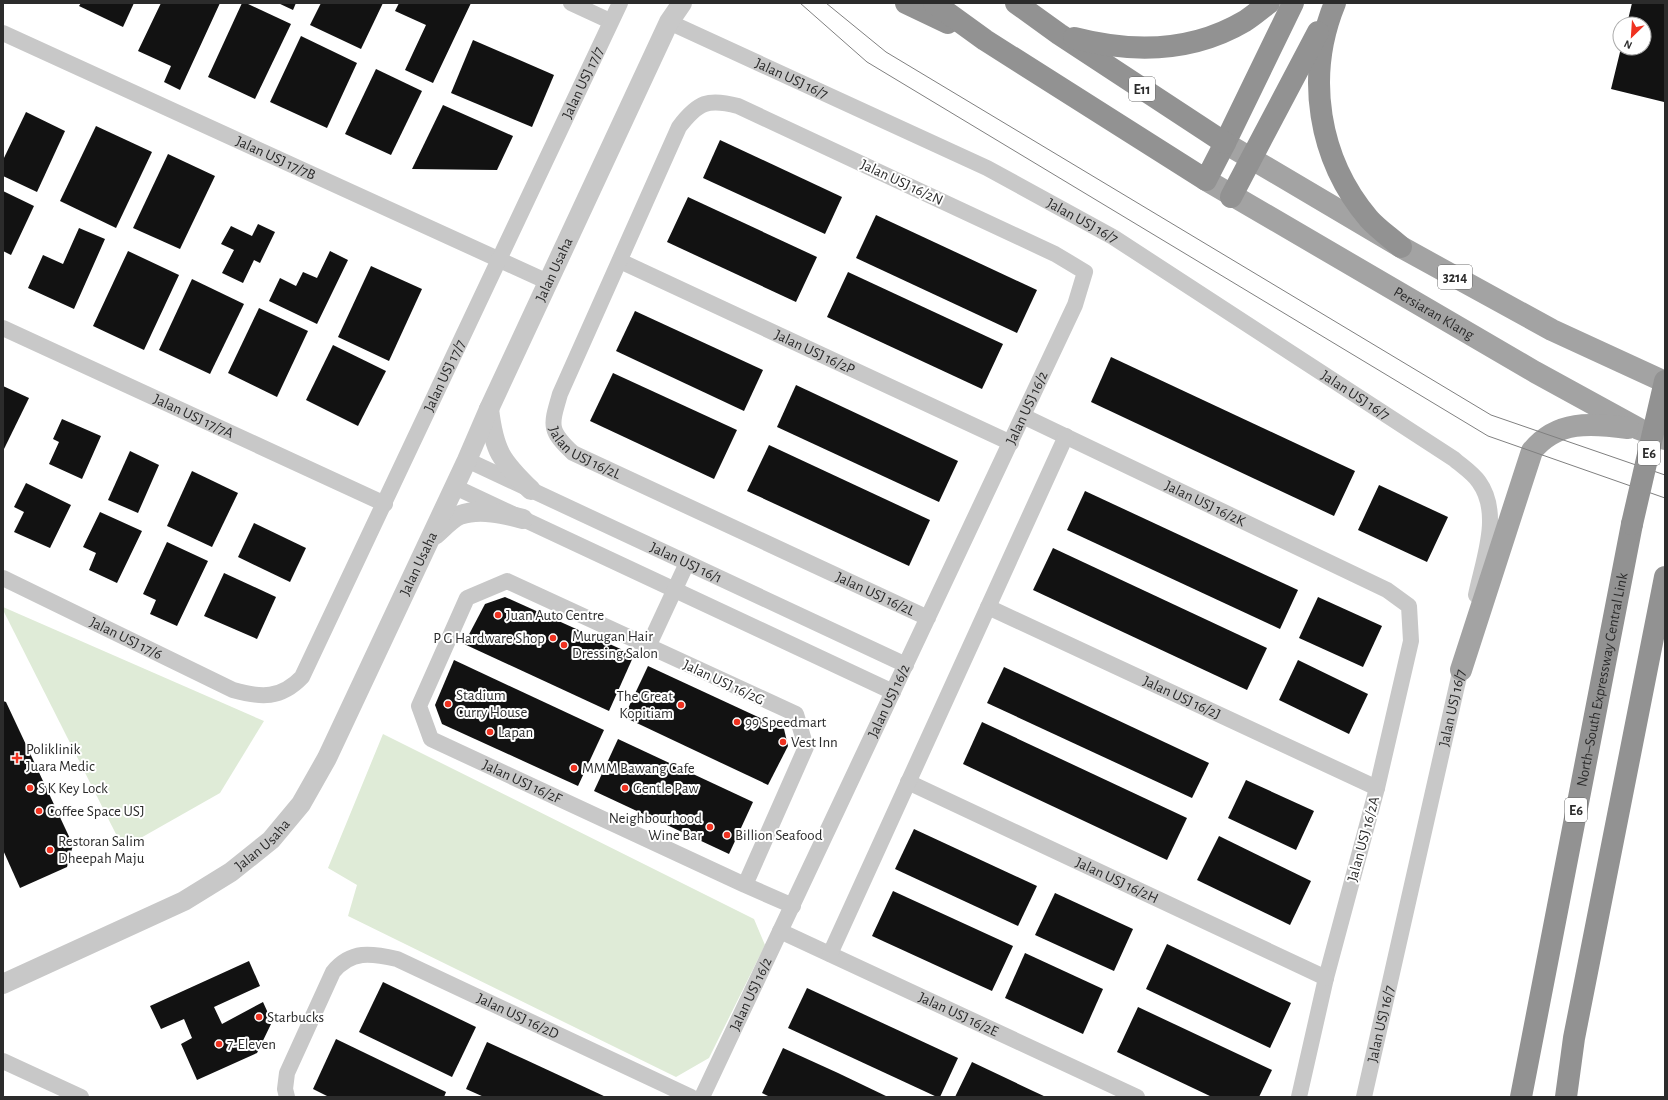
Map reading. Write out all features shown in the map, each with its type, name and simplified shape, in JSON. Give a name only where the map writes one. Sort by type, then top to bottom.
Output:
[{"type":"highway","points":[[906,3],[985,40]]},
{"type":"highway","points":[[934,3],[985,40],[1206,180],[1293,3]]},
{"type":"highway","name":"E11","points":[[1016,3],[1059,34],[1225,143]]},
{"type":"highway","points":[[1059,34],[1126,48],[1167,48],[1207,38],[1244,21],[1269,3]]},
{"type":"highway","points":[[1231,197],[1334,3]]},
{"type":"highway","points":[[1334,3],[1326,25],[1319,66],[1319,107],[1328,148],[1345,186],[1370,219],[1401,247]]},
{"type":"highway","name":"North–South Expressway Central Link","points":[[1521,1097],[1632,524],[1665,382]]},
{"type":"highway","points":[[1566,1097],[1574,1038],[1665,577]]},
{"type":"main road","name":"3214","points":[[1225,143],[1401,247],[1552,330],[1665,382]]},
{"type":"main road","name":"Persiaran Klang","points":[[1206,180],[1231,197],[1535,372],[1639,429],[1665,439]]},
{"type":"main road","points":[[1461,670],[1532,451],[1541,439],[1555,431],[1584,424],[1639,429]]},
{"type":"street","points":[[571,3],[610,21]]},
{"type":"street","name":"Jalan USJ 17/7","points":[[250,694],[265,696],[292,688],[302,677],[385,504],[610,21],[620,3]]},
{"type":"street","name":"Jalan Usaha","points":[[3,984],[184,901],[232,872],[271,840],[301,804],[327,758],[455,487],[489,409],[669,22],[682,3]]},
{"type":"street","name":"Jalan USJ 16/7","points":[[669,22],[987,168],[1113,237],[1454,459],[1478,481],[1488,497],[1490,526],[1461,670],[1364,1097]]},
{"type":"street","name":"Jalan USJ 17/7B","points":[[3,33],[548,282]]},
{"type":"street","name":"Jalan USJ 16/2N","points":[[687,117],[699,106],[710,102],[724,102],[738,106],[1055,254],[1085,272],[1075,305]]},
{"type":"street","name":"Jalan USJ 16/2L","points":[[687,117],[679,127],[560,394],[552,420],[557,438],[573,453],[928,618]]},
{"type":"street","name":"Jalan USJ 16/2P","points":[[620,261],[1011,443]]},
{"type":"street","name":"Jalan USJ 16/2","points":[[702,1097],[1075,305]]},
{"type":"street","name":"Jalan USJ 17/7A","points":[[3,328],[385,504]]},
{"type":"street","points":[[489,409],[491,430],[498,452],[508,468],[531,490]]},
{"type":"street","name":"Jalan USJ 16/2K","points":[[1023,416],[1387,590]]},
{"type":"street","points":[[830,954],[1066,436]]},
{"type":"street","name":"Jalan USJ 16/1","points":[[467,460],[906,665]]},
{"type":"street","name":"Jalan USJ 16/1","points":[[455,487],[893,692]]},
{"type":"street","points":[[430,539],[459,515],[497,513],[523,519]]},
{"type":"street","points":[[648,647],[687,563]]},
{"type":"street","name":"Jalan USJ 17/6","points":[[3,578],[233,690],[250,694]]},
{"type":"street","name":"Jalan USJ 16/2G","points":[[507,581],[796,714],[806,747],[745,885]]},
{"type":"street","name":"Jalan USJ 16/2F","points":[[507,581],[467,598],[419,706],[431,739],[793,906]]},
{"type":"street","name":"Jalan USJ 16/2A","points":[[1299,1097],[1326,978],[1377,788],[1411,641],[1409,606],[1387,590]]},
{"type":"street","name":"Jalan USJ 16/2J","points":[[988,607],[1377,788]]},
{"type":"street","name":"Jalan USJ 16/2H","points":[[908,782],[1326,978]]},
{"type":"street","name":"Jalan USJ 16/2E","points":[[780,931],[1137,1097]]},
{"type":"street","name":"Jalan USJ 16/2D","points":[[287,1097],[285,1089],[287,1073],[333,972],[342,962],[353,956],[381,955],[397,958],[691,1097]]},
{"type":"street","points":[[3,1061],[81,1097]]},
{"type":"green space","points":[[3,607],[264,721],[220,793],[123,848],[3,610]]},
{"type":"green space","points":[[383,734],[754,919],[765,945],[709,1058],[676,1077],[348,916],[357,885],[328,868]]},
{"type":"building","points":[[81,3],[134,3],[123,27],[79,6]]},
{"type":"building","points":[[161,3],[220,3],[180,90],[164,82],[171,66],[138,51]]},
{"type":"building","points":[[242,3],[246,3],[291,24],[255,99],[208,77]]},
{"type":"building","points":[[278,3],[296,3],[293,10]]},
{"type":"building","points":[[321,3],[383,3],[361,49],[310,25]]},
{"type":"building","points":[[399,3],[471,3],[433,83],[405,70],[426,25],[395,11]]},
{"type":"building","points":[[1632,3],[1665,3],[1664,102],[1611,89],[1619,56],[1652,56],[1652,16],[1629,16]]},
{"type":"building","points":[[301,36],[357,63],[327,128],[270,102]]},
{"type":"building","points":[[473,40],[554,75],[532,127],[451,93]]},
{"type":"building","points":[[376,69],[422,91],[391,155],[345,134]]},
{"type":"building","points":[[443,105],[513,136],[497,170],[412,169]]},
{"type":"building","points":[[26,112],[65,131],[37,192],[3,176],[3,160]]},
{"type":"building","points":[[96,126],[152,152],[116,228],[60,201]]},
{"type":"building","points":[[720,140],[842,197],[825,234],[703,178]]},
{"type":"building","points":[[168,154],[215,176],[180,249],[133,228]]},
{"type":"building","points":[[3,191],[34,206],[11,255],[3,251]]},
{"type":"building","points":[[688,197],[817,257],[796,302],[667,242]]},
{"type":"building","points":[[876,215],[1037,290],[1017,333],[856,258]]},
{"type":"building","points":[[258,224],[275,232],[260,263],[254,260],[243,283],[222,273],[234,250],[221,244],[231,226],[252,236]]},
{"type":"building","points":[[79,228],[105,239],[74,309],[28,288],[43,255],[63,264]]},
{"type":"building","points":[[128,251],[179,275],[144,350],[93,326]]},
{"type":"building","points":[[330,251],[348,260],[317,324],[269,301],[280,278],[296,286],[303,272],[317,278]]},
{"type":"building","points":[[371,266],[422,289],[389,361],[338,337]]},
{"type":"building","points":[[848,272],[1003,344],[982,389],[827,317]]},
{"type":"building","points":[[192,279],[244,304],[210,374],[159,350]]},
{"type":"building","points":[[259,308],[308,331],[277,397],[228,373]]},
{"type":"building","points":[[635,311],[763,370],[744,411],[616,351]]},
{"type":"building","points":[[333,345],[386,371],[358,426],[306,400]]},
{"type":"building","points":[[1111,357],[1355,471],[1334,516],[1091,402]]},
{"type":"building","points":[[613,373],[737,430],[714,479],[590,421]]},
{"type":"building","points":[[796,385],[958,461],[939,502],[777,427]]},
{"type":"building","points":[[3,386],[29,398],[4,449],[3,449]]},
{"type":"building","points":[[62,419],[101,436],[82,479],[49,464],[59,442],[53,439]]},
{"type":"building","points":[[769,445],[930,520],[909,566],[747,491]]},
{"type":"building","points":[[130,451],[159,465],[138,513],[108,500]]},
{"type":"building","points":[[192,471],[238,493],[212,547],[167,526]]},
{"type":"building","points":[[26,483],[71,505],[50,548],[14,532],[24,512],[14,507]]},
{"type":"building","points":[[1379,485],[1448,517],[1427,562],[1358,530]]},
{"type":"building","points":[[1085,491],[1298,590],[1280,629],[1067,530]]},
{"type":"building","points":[[100,512],[142,531],[117,583],[89,570],[96,553],[83,547]]},
{"type":"building","points":[[254,523],[306,548],[290,582],[238,557]]},
{"type":"building","points":[[167,542],[208,561],[177,626],[150,614],[156,600],[143,594]]},
{"type":"building","points":[[1053,548],[1267,648],[1247,690],[1033,590]]},
{"type":"building","points":[[224,573],[276,597],[257,639],[204,616]]},
{"type":"building","points":[[505,597],[634,655],[609,711],[464,644],[485,604]]},
{"type":"building","points":[[1318,597],[1382,626],[1363,667],[1299,638]]},
{"type":"building","points":[[454,660],[604,730],[578,786],[442,724],[435,705]]},
{"type":"building","points":[[1298,660],[1368,694],[1349,734],[1279,700]]},
{"type":"building","points":[[648,666],[784,729],[788,746],[768,785],[624,717]]},
{"type":"building","points":[[1004,667],[1209,763],[1192,798],[987,703]]},
{"type":"building","points":[[3,701],[6,702],[73,845],[67,867],[20,888],[3,850]]},
{"type":"building","points":[[982,722],[1187,818],[1167,860],[963,764]]},
{"type":"building","points":[[618,739],[753,802],[729,854],[594,791]]},
{"type":"building","points":[[1246,780],[1314,811],[1296,850],[1228,818]]},
{"type":"building","points":[[914,829],[1037,886],[1018,926],[895,869]]},
{"type":"building","points":[[1219,836],[1311,881],[1290,925],[1197,880]]},
{"type":"building","points":[[893,891],[1013,946],[992,991],[872,936]]},
{"type":"building","points":[[1055,893],[1133,929],[1114,971],[1035,935]]},
{"type":"building","points":[[1167,944],[1291,1003],[1270,1048],[1146,989]]},
{"type":"building","points":[[1025,953],[1103,989],[1083,1034],[1005,998]]},
{"type":"building","points":[[249,961],[260,986],[214,1007],[222,1024],[263,1002],[272,1022],[257,1053],[197,1080],[181,1044],[192,1038],[184,1019],[161,1029],[150,1006]]},
{"type":"building","points":[[383,982],[476,1027],[452,1077],[359,1032]]},
{"type":"building","points":[[807,988],[958,1058],[940,1097],[937,1097],[788,1028]]},
{"type":"building","points":[[1138,1007],[1272,1070],[1259,1097],[1212,1097],[1117,1052]]},
{"type":"building","points":[[336,1039],[446,1092],[444,1097],[329,1097],[313,1089]]},
{"type":"building","points":[[487,1042],[606,1097],[484,1097],[466,1089]]},
{"type":"building","points":[[783,1048],[888,1097],[770,1097],[762,1093]]},
{"type":"building","points":[[972,1062],[1033,1091],[1046,1097],[955,1097]]},
{"type":"tram line","points":[[800,3],[867,62],[1488,436],[1665,498]]},
{"type":"tram line","points":[[826,3],[886,52],[1491,415],[1665,475]]},
{"type":"place","name":"Juan Auto Centre","points":[[498,615]]},
{"type":"place","name":"P G Hardware Shop","points":[[553,638]]},
{"type":"place","name":"Murugan Hair Dressing Salon","points":[[564,645]]},
{"type":"place","name":"Stadium Curry House","points":[[448,704]]},
{"type":"place","name":"The Great Kopitiam","points":[[681,705]]},
{"type":"place","name":"99 Speedmart","points":[[737,722]]},
{"type":"place","name":"Lapan","points":[[490,732]]},
{"type":"place","name":"Vest Inn","points":[[783,742]]},
{"type":"place","name":"Poliklinik Juara Medic","points":[[17,758]]},
{"type":"place","name":"MMM Bawang Cafe","points":[[574,768]]},
{"type":"place","name":"S K Key Lock","points":[[30,788]]},
{"type":"place","name":"Gentle Paw","points":[[625,788]]},
{"type":"place","name":"Coffee Space USJ","points":[[39,811]]},
{"type":"place","name":"Neighbourhood Wine Bar","points":[[710,827]]},
{"type":"place","name":"Billion Seafood","points":[[727,835]]},
{"type":"place","name":"Restoran Salim Dheepah Maju","points":[[50,850]]},
{"type":"place","name":"Starbucks","points":[[259,1017]]},
{"type":"place","name":"7-Eleven","points":[[219,1044]]}]
